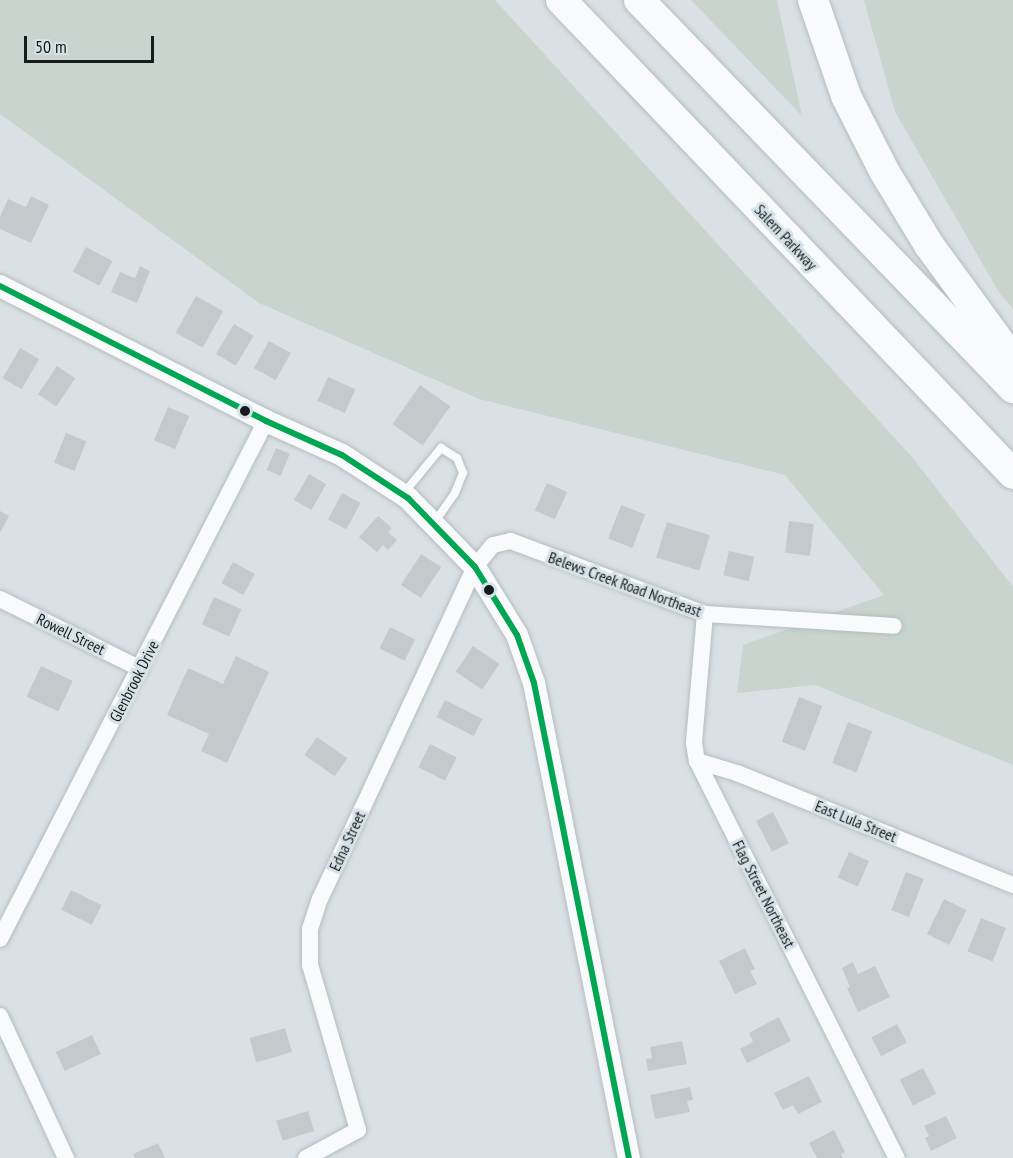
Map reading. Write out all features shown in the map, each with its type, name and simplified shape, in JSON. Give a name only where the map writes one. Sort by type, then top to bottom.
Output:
[{"type":"highway","name":"Salem Parkway","points":[[561,0],[1013,474]]},
{"type":"highway","points":[[639,0],[1013,388]]},
{"type":"highway","points":[[813,0],[846,96],[884,171],[941,262],[1013,360]]},
{"type":"highway","points":[[951,411],[1013,497]]},
{"type":"street","points":[[0,286],[266,421],[342,455],[403,494],[476,567],[517,635],[534,683],[629,1158]]},
{"type":"street","name":"Glenbrook Drive","points":[[0,939],[141,669],[266,421]]},
{"type":"street","name":"Belews Creek Road Northeast","points":[[476,567],[493,545],[511,542],[705,614],[894,627]]},
{"type":"street","name":"Edna Street","points":[[306,1158],[358,1130],[310,965],[310,929],[320,900],[476,567]]},
{"type":"street","name":"Rowell Street","points":[[0,599],[141,669]]},
{"type":"street","name":"Flag Street Northeast","points":[[705,614],[694,743],[697,761],[897,1158]]},
{"type":"street","name":"East Lula Street","points":[[697,761],[737,773],[1013,885]]},
{"type":"street","points":[[0,1016],[66,1158]]},
{"type":"lane","points":[[403,494],[441,448],[457,458],[463,473],[455,493],[433,524]]},
{"type":"shaded area","points":[[0,0],[495,0],[912,457],[1013,587],[1013,765],[815,685],[737,693],[743,645],[884,595],[785,475],[479,399],[259,303],[0,114]]},
{"type":"shaded area","points":[[691,0],[777,0],[802,116]]},
{"type":"shaded area","points":[[864,0],[1013,0],[1013,309],[1000,294],[895,112]]},
{"type":"building","points":[[31,196],[49,205],[31,243],[0,229],[0,217],[8,199],[26,207]]},
{"type":"building","points":[[86,247],[112,261],[99,286],[73,272]]},
{"type":"building","points":[[140,266],[150,271],[137,303],[111,292],[120,272],[135,278]]},
{"type":"building","points":[[196,296],[223,311],[203,348],[176,333]]},
{"type":"building","points":[[234,324],[254,336],[236,366],[216,354]]},
{"type":"building","points":[[269,341],[291,353],[276,380],[254,368]]},
{"type":"building","points":[[20,348],[39,359],[22,389],[2,378]]},
{"type":"building","points":[[57,366],[75,378],[56,406],[38,394]]},
{"type":"building","points":[[328,377],[355,389],[345,413],[317,401]]},
{"type":"building","points":[[420,385],[450,406],[423,446],[392,424]]},
{"type":"building","points":[[168,407],[189,416],[175,449],[154,440]]},
{"type":"building","points":[[66,433],[86,441],[74,471],[54,463]]},
{"type":"building","points":[[276,448],[290,454],[280,476],[267,470]]},
{"type":"building","points":[[309,474],[326,484],[311,510],[294,500]]},
{"type":"building","points":[[547,483],[567,492],[555,519],[535,510]]},
{"type":"building","points":[[342,493],[361,503],[346,529],[328,519]]},
{"type":"building","points":[[621,505],[645,514],[632,548],[608,539]]},
{"type":"building","points":[[0,511],[9,516],[0,533]]},
{"type":"building","points":[[378,516],[392,528],[388,532],[397,540],[388,550],[383,545],[377,552],[359,537]]},
{"type":"building","points":[[789,521],[814,524],[810,556],[785,553]]},
{"type":"building","points":[[667,522],[710,535],[699,571],[656,557]]},
{"type":"building","points":[[729,551],[754,557],[749,581],[723,575]]},
{"type":"building","points":[[421,554],[441,567],[421,598],[401,585]]},
{"type":"building","points":[[233,562],[255,574],[243,595],[221,583]]},
{"type":"building","points":[[214,597],[241,609],[229,637],[202,624]]},
{"type":"building","points":[[390,627],[415,639],[405,661],[379,649]]},
{"type":"building","points":[[473,646],[500,664],[482,690],[456,672]]},
{"type":"building","points":[[236,656],[269,672],[227,763],[201,751],[209,734],[167,715],[188,668],[223,684]]},
{"type":"building","points":[[41,666],[73,681],[58,712],[27,697]]},
{"type":"building","points":[[799,697],[822,706],[805,751],[782,742]]},
{"type":"building","points":[[445,700],[482,719],[474,736],[436,717]]},
{"type":"building","points":[[848,722],[872,731],[857,772],[832,763]]},
{"type":"building","points":[[317,737],[347,758],[335,776],[304,755]]},
{"type":"building","points":[[430,744],[457,758],[445,781],[418,767]]},
{"type":"building","points":[[773,812],[789,843],[772,852],[756,821]]},
{"type":"building","points":[[849,852],[869,861],[858,887],[838,878]]},
{"type":"building","points":[[906,872],[924,879],[909,917],[891,910]]},
{"type":"building","points":[[71,890],[102,905],[92,925],[61,910]]},
{"type":"building","points":[[944,899],[966,910],[949,945],[927,934]]},
{"type":"building","points":[[981,918],[1006,928],[993,961],[968,951]]},
{"type":"building","points":[[745,948],[755,969],[750,971],[757,984],[735,994],[719,961]]},
{"type":"building","points":[[853,962],[858,974],[875,966],[890,997],[858,1012],[847,988],[850,987],[842,968]]},
{"type":"building","points":[[779,1017],[791,1041],[747,1063],[740,1049],[753,1042],[749,1033]]},
{"type":"building","points":[[897,1024],[907,1043],[881,1056],[871,1038]]},
{"type":"building","points":[[285,1028],[292,1052],[256,1062],[249,1038]]},
{"type":"building","points":[[92,1035],[101,1054],[65,1071],[56,1052]]},
{"type":"building","points":[[682,1041],[687,1064],[648,1071],[646,1059],[652,1058],[650,1047]]},
{"type":"building","points":[[923,1068],[936,1094],[913,1106],[900,1080]]},
{"type":"building","points":[[809,1076],[822,1102],[798,1114],[793,1105],[783,1110],[774,1093]]},
{"type":"building","points":[[690,1087],[693,1100],[687,1101],[690,1112],[655,1119],[650,1095]]},
{"type":"building","points":[[308,1111],[314,1131],[283,1141],[276,1121]]},
{"type":"building","points":[[946,1116],[957,1138],[931,1151],[925,1138],[929,1136],[924,1126]]},
{"type":"building","points":[[834,1130],[845,1152],[841,1154],[843,1158],[817,1158],[809,1143]]},
{"type":"building","points":[[158,1143],[165,1158],[135,1158],[133,1154]]},
{"type":"transit line","points":[[0,286],[266,421],[342,455],[408,498],[475,567],[517,635],[534,683],[629,1158]]}]
